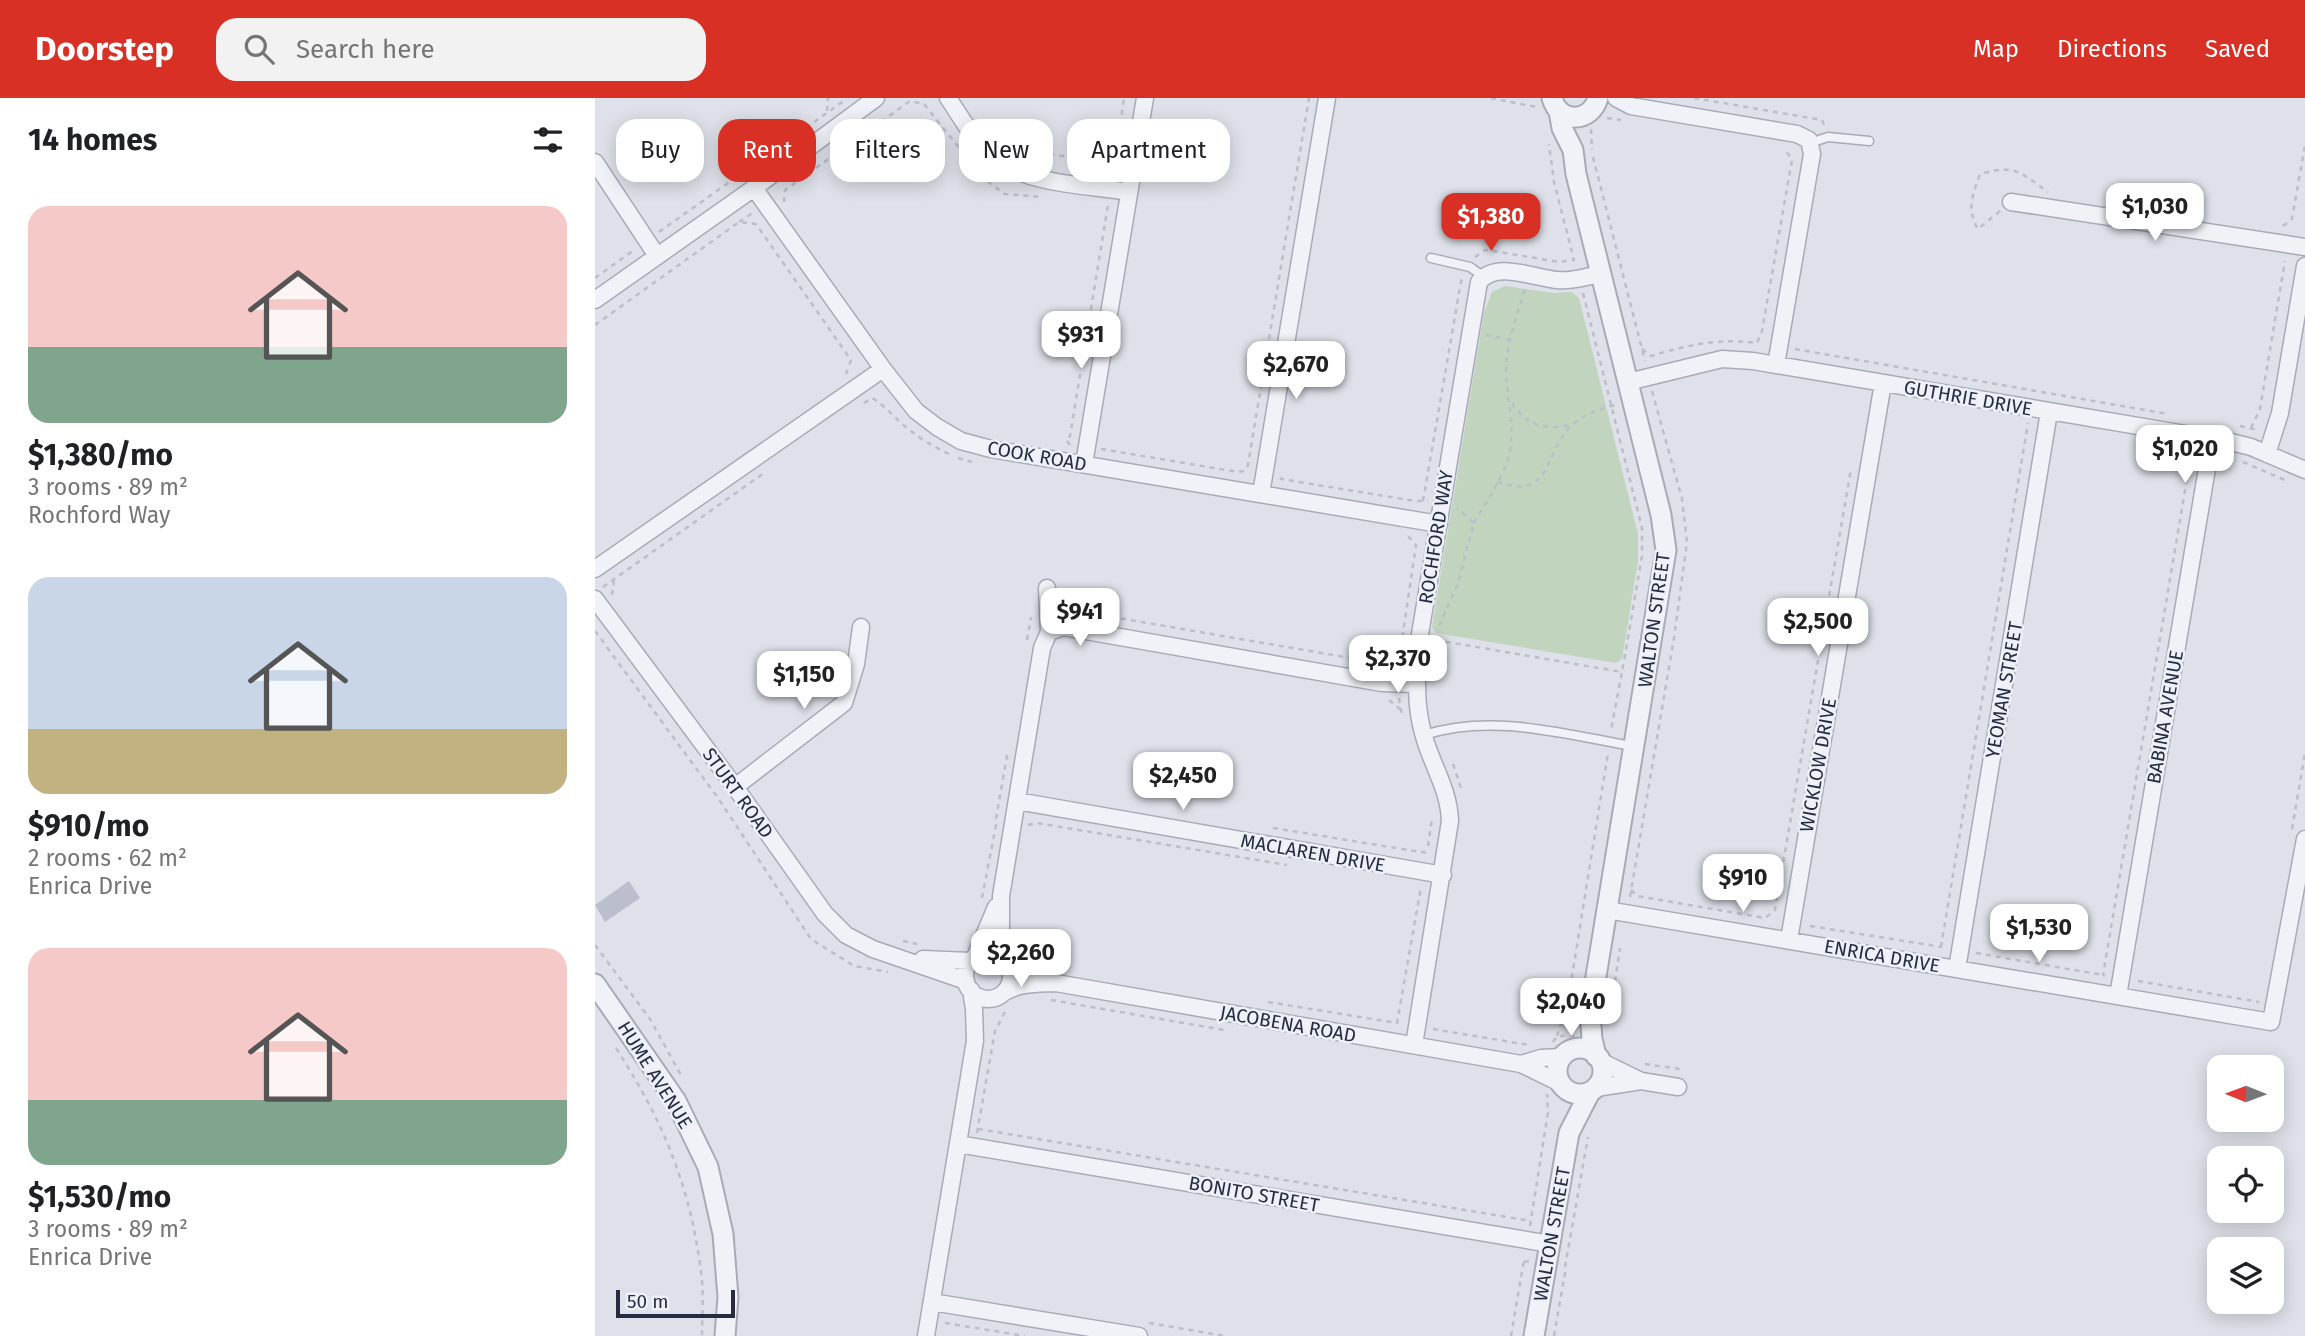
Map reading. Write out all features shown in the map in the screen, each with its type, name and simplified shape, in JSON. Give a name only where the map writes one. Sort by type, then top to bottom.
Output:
[{"type":"street","points":[[595,300],[754,188],[852,102],[876,98]]},
{"type":"street","points":[[948,98],[992,157],[1008,167],[1029,176],[1129,192]]},
{"type":"street","points":[[1084,464],[1145,98]]},
{"type":"street","points":[[1261,494],[1327,98]]},
{"type":"street","points":[[1552,103],[1571,118],[1595,111],[1625,108],[1805,136],[1810,143],[1812,154],[1776,365]]},
{"type":"street","name":"WALTON STREET","points":[[1552,103],[1573,150],[1661,515],[1666,551],[1590,1013],[1592,1039],[1598,1058]]},
{"type":"street","points":[[1573,150],[1595,111]]},
{"type":"street","points":[[595,162],[657,256]]},
{"type":"street","name":"COOK ROAD","points":[[754,188],[916,411],[961,441],[991,449],[1439,524]]},
{"type":"street","points":[[2011,202],[2305,247]]},
{"type":"street","points":[[2267,454],[2280,414],[2305,265]]},
{"type":"street","points":[[1484,277],[1497,270],[1559,281],[1601,274]]},
{"type":"street","name":"ROCHFORD WAY","points":[[1413,1045],[1443,875],[1450,807],[1407,684],[1417,652],[1477,293],[1484,277]]},
{"type":"street","name":"GUTHRIE DRIVE","points":[[1630,391],[1722,359],[1776,365],[1883,383],[2048,419],[2239,444],[2305,470]]},
{"type":"street","points":[[595,569],[883,369]]},
{"type":"street","name":"WICKLOW DRIVE","points":[[1789,940],[1883,383]]},
{"type":"street","name":"YEOMAN STREET","points":[[1957,969],[2048,419]]},
{"type":"street","name":"BABINA AVENUE","points":[[2118,996],[2212,439]]},
{"type":"street","points":[[926,1336],[975,1041],[974,1009],[965,974],[1001,896],[1021,824],[1042,648],[1049,632],[1047,588]]},
{"type":"street","name":"STURT ROAD","points":[[595,599],[735,786],[825,914],[846,935],[873,949],[903,958],[968,986]]},
{"type":"street","points":[[735,786],[845,703],[856,664],[861,627]]},
{"type":"street","points":[[1049,632],[1063,627],[1407,684]]},
{"type":"street","name":"MACLAREN DRIVE","points":[[1025,802],[1443,875]]},
{"type":"street","name":"ENRICA DRIVE","points":[[1607,910],[2271,1022],[2305,839]]},
{"type":"street","points":[[1001,896],[1003,959]]},
{"type":"street","points":[[973,959],[988,953],[1003,959],[1008,965],[1011,979],[988,1009],[975,1041]]},
{"type":"street","name":"STURT ROAD","points":[[903,958],[973,959]]},
{"type":"street","name":"JACOBENA ROAD","points":[[1003,959],[1056,984]]},
{"type":"street","name":"HUME AVENUE","points":[[595,984],[676,1101],[708,1167],[723,1234],[728,1297],[725,1336]]},
{"type":"street","name":"JACOBENA ROAD","points":[[1001,994],[1018,986],[1056,984],[1521,1064],[1555,1086]]},
{"type":"street","points":[[968,986],[985,999],[1001,994]]},
{"type":"street","name":"WALTON STREET","points":[[1564,1055],[1590,1013]]},
{"type":"street","points":[[1641,1081],[1577,1094],[1555,1086],[1557,1070],[1564,1055],[1573,1049],[1585,1049],[1641,1081],[1678,1087]]},
{"type":"street","name":"JACOBENA ROAD","points":[[1521,1064],[1564,1055]]},
{"type":"street","points":[[1593,1090],[1602,1075],[1598,1058]]},
{"type":"street","name":"WALTON STREET","points":[[1555,1086],[1569,1133]]},
{"type":"street","name":"WALTON STREET","points":[[1534,1336],[1569,1133],[1593,1090]]},
{"type":"street","name":"BONITO STREET","points":[[958,1144],[1550,1244]]},
{"type":"street","points":[[932,1302],[1139,1336]]},
{"type":"lane","points":[[1810,143],[1828,137],[1869,141]]},
{"type":"lane","points":[[1431,258],[1470,267],[1484,277]]},
{"type":"lane","points":[[1424,735],[1454,726],[1503,724],[1635,746]]},
{"type":"path","points":[[827,111],[828,98]]},
{"type":"path","points":[[1104,449],[1238,472],[1244,471],[1248,465],[1308,98]]},
{"type":"path","points":[[1694,98],[1822,120],[1828,137]]},
{"type":"path","points":[[784,206],[785,190],[911,100],[924,104],[984,179],[1005,194],[1045,197]]},
{"type":"path","points":[[595,278],[827,111],[852,102]]},
{"type":"path","points":[[1595,111],[1625,108]]},
{"type":"path","points":[[2251,428],[2260,409],[2305,145]]},
{"type":"path","points":[[1642,349],[1651,356],[1702,342],[1757,342],[1762,331],[1792,160],[1784,147]]},
{"type":"path","points":[[2011,202],[1978,229],[1972,219],[1971,197],[1980,174],[2013,168],[2049,192]]},
{"type":"path","points":[[1102,199],[1109,203]]},
{"type":"path","points":[[2284,226],[2292,219]]},
{"type":"path","points":[[595,325],[739,222],[756,224],[851,360],[846,375]]},
{"type":"path","points":[[1474,523],[1510,454],[1512,419],[1506,372],[1508,351],[1529,275],[1531,257]]},
{"type":"path","points":[[1574,260],[1642,528],[1642,556],[1622,672]]},
{"type":"path","points":[[1795,349],[2168,414]]},
{"type":"path","points":[[1510,400],[1517,411],[1533,424],[1555,428],[1571,425],[1591,413],[1611,406],[1630,391],[1653,396],[1663,388]]},
{"type":"path","points":[[863,404],[872,398],[924,440],[964,460],[976,463]]},
{"type":"path","points":[[2021,422],[2028,424],[2048,419]]},
{"type":"path","points":[[1941,947],[2028,424]]},
{"type":"path","points":[[1497,482],[1517,488],[1538,481],[1548,471],[1554,451],[1571,425]]},
{"type":"path","points":[[2237,426],[2251,428],[2273,438]]},
{"type":"path","points":[[1061,443],[1066,440]]},
{"type":"path","points":[[2177,449],[2191,455],[2102,975],[2263,1002]]},
{"type":"path","points":[[1631,890],[1637,896],[1765,918],[1775,910],[1853,457]]},
{"type":"path","points":[[2233,460],[2294,483]]},
{"type":"path","points":[[595,593],[774,466]]},
{"type":"path","points":[[1282,470],[1281,479],[1415,501],[1423,500]]},
{"type":"path","points":[[1395,533],[1409,536],[1416,545],[1400,649],[1407,684],[1400,709]]},
{"type":"path","points":[[612,594],[615,579]]},
{"type":"path","points":[[1379,698],[1392,700],[1400,709],[1403,719]]},
{"type":"path","points":[[1450,757],[1464,796]]},
{"type":"path","points":[[1021,824],[1025,802]]},
{"type":"path","points":[[1258,1001],[1397,1023],[1433,815]]},
{"type":"path","points":[[981,904],[996,820],[1021,824],[1037,823],[1294,867]]},
{"type":"path","points":[[897,940],[924,946]]},
{"type":"path","points":[[975,1147],[995,1031],[1009,1002],[1015,999],[1018,986]]},
{"type":"path","points":[[1044,999],[1234,1031]]},
{"type":"path","points":[[1432,1027],[1434,1030],[1533,1045]]},
{"type":"path","points":[[614,1045],[644,1091],[668,1142],[687,1195],[701,1274],[702,1336]]},
{"type":"path","points":[[1640,1063],[1679,1069]]},
{"type":"path","points":[[1511,1336],[1549,1097],[1555,1086]]},
{"type":"path","points":[[978,1129],[1531,1221]]},
{"type":"path","points":[[1554,1336],[1566,1267]]},
{"type":"path","points":[[944,1331],[948,1305]]},
{"type":"path","points":[[945,1323],[1025,1336]]},
{"type":"green space","points":[[1505,286],[1553,293],[1572,292],[1579,298],[1638,534],[1638,561],[1622,659],[1616,663],[1436,633],[1432,627],[1484,313],[1492,292]]},
{"type":"building","points":[[629,881],[640,898],[605,922],[595,905]]}]
